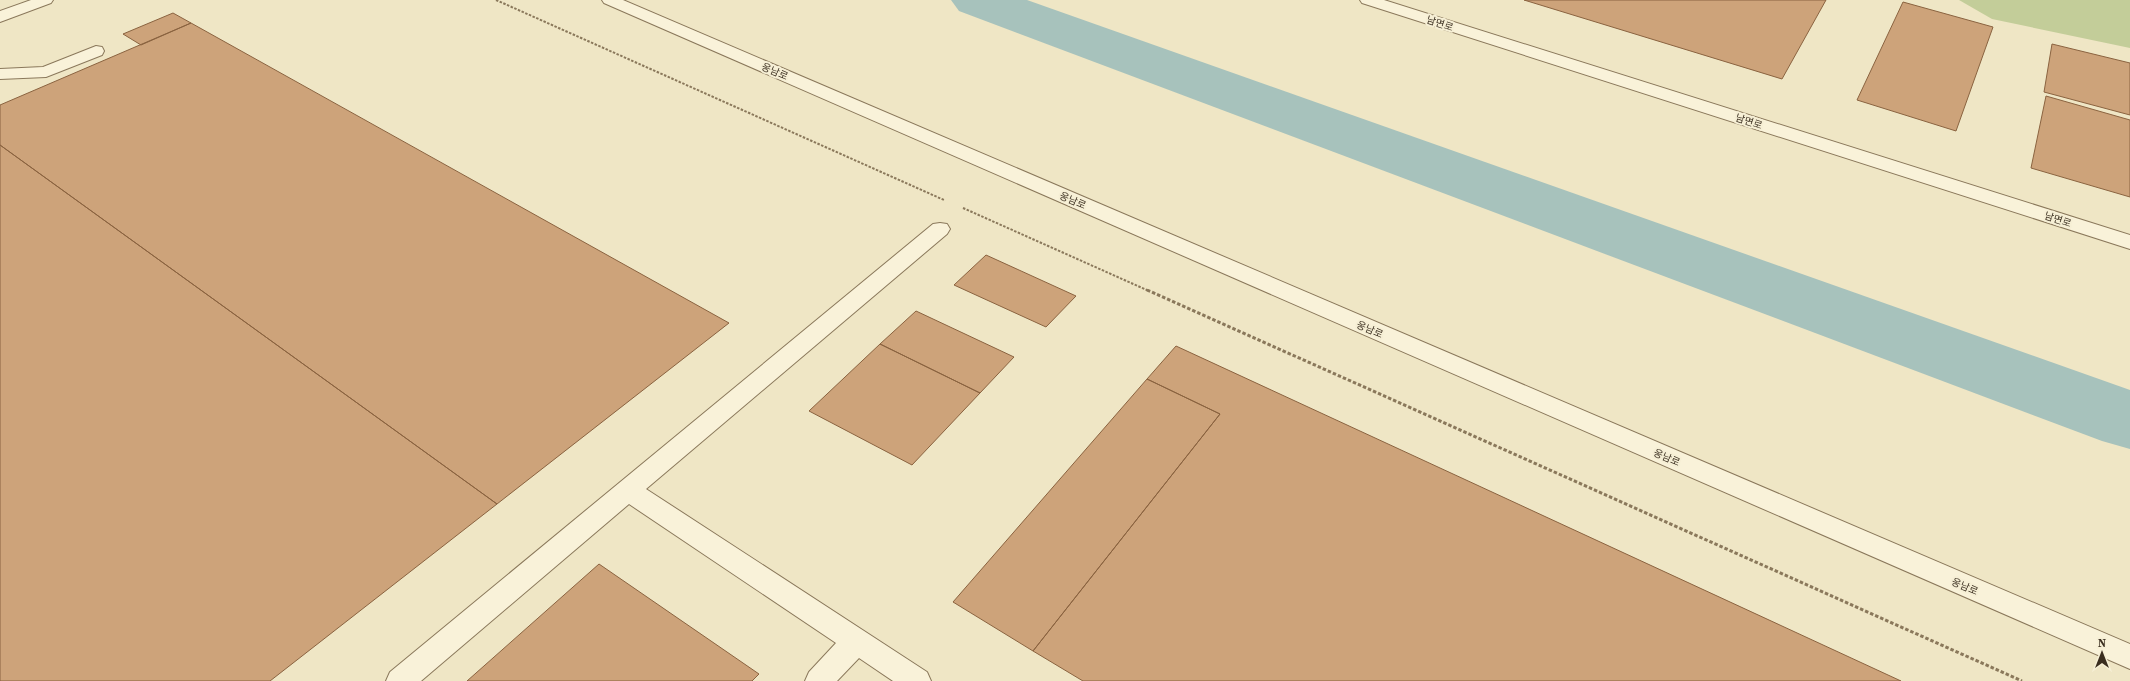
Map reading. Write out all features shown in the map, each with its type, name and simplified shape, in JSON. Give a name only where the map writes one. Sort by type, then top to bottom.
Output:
[{"type":"street","points":[[0,17],[45,0]]},
{"type":"street","name":"웅남로","points":[[610,0],[2130,658]]},
{"type":"street","name":"남면로","points":[[1368,0],[2130,242]]},
{"type":"street","points":[[0,74],[46,72],[96,51]]},
{"type":"street","points":[[400,681],[940,229]]},
{"type":"street","points":[[628,490],[917,681]]},
{"type":"street","points":[[819,681],[856,641]]},
{"type":"path","points":[[496,0],[948,202]]},
{"type":"path","points":[[956,205],[2022,681]]},
{"type":"green space","points":[[1959,0],[2130,0],[2130,48],[1992,19]]},
{"type":"building","points":[[1524,0],[1826,0],[1782,79]]},
{"type":"building","points":[[1903,2],[1993,27],[1956,131],[1857,100]]},
{"type":"building","points":[[173,13],[191,23],[141,45],[123,34]]},
{"type":"building","points":[[191,23],[729,323],[497,504],[0,145],[0,105]]},
{"type":"building","points":[[2052,44],[2130,63],[2130,115],[2044,92]]},
{"type":"building","points":[[2046,96],[2130,120],[2130,197],[2031,168]]},
{"type":"building","points":[[0,145],[497,504],[270,681],[0,681]]},
{"type":"building","points":[[986,255],[1076,296],[1046,327],[954,285]]},
{"type":"building","points":[[916,311],[1014,357],[980,393],[880,344]]},
{"type":"building","points":[[880,344],[980,393],[912,465],[809,411]]},
{"type":"building","points":[[1176,346],[1901,681],[1083,681],[1033,651],[1220,414],[1147,379]]},
{"type":"building","points":[[1147,379],[1220,414],[1033,651],[953,602]]},
{"type":"building","points":[[599,564],[759,674],[752,681],[467,681]]},
{"type":"waterway","points":[[977,0],[2130,420]]}]
